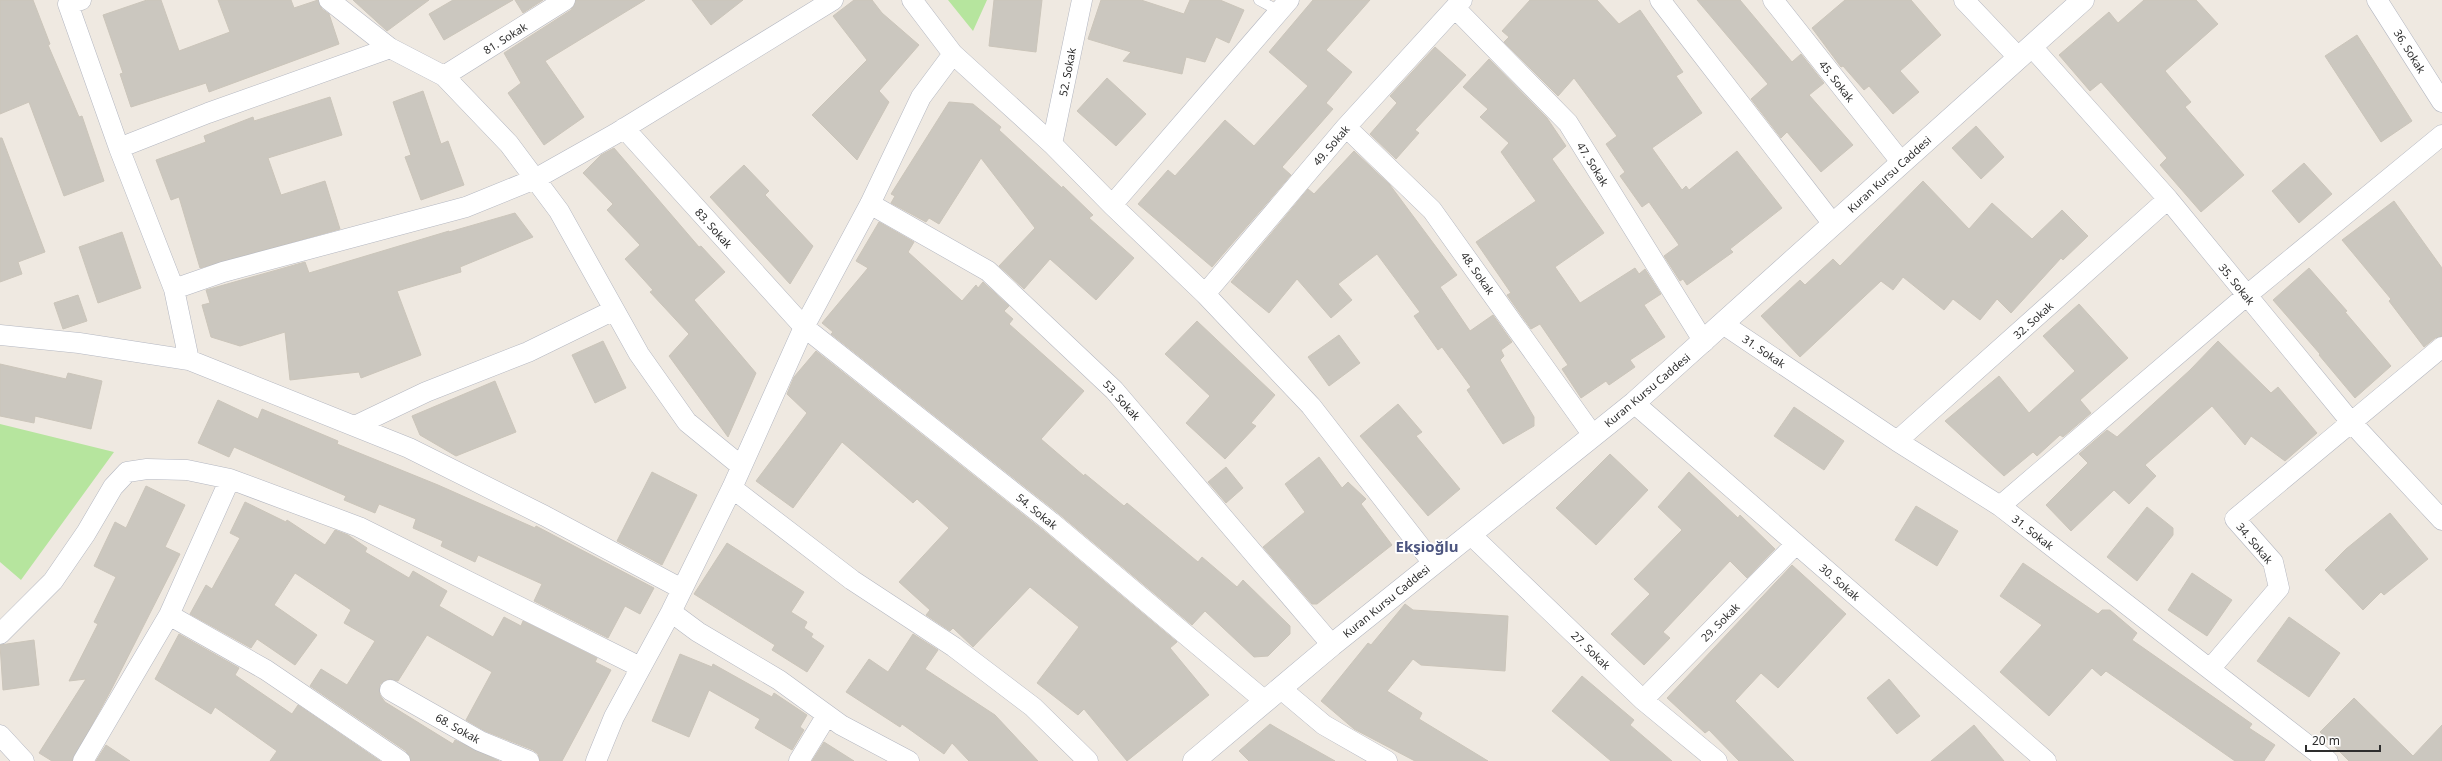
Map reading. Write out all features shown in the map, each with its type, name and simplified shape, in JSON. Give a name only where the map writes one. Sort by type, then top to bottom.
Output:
[{"type":"main road","name":"Kuran Kursu Caddesi","points":[[1194,761],[1332,645],[1592,434],[1634,403],[1704,342],[2083,0]]},
{"type":"street","points":[[329,0],[390,48],[444,76],[509,144],[559,211],[639,354],[687,422],[741,466]]},
{"type":"street","name":"81. Sokak","points":[[444,76],[565,0]]},
{"type":"street","points":[[174,289],[223,272],[466,207],[535,179],[624,128],[833,0]]},
{"type":"street","points":[[912,0],[953,54],[1052,144],[1112,205],[1205,294],[1312,406],[1434,563]]},
{"type":"street","name":"52. Sokak","points":[[1052,144],[1082,0]]},
{"type":"street","points":[[1660,0],[1833,224]]},
{"type":"street","name":"45. Sokak","points":[[1773,0],[1902,163]]},
{"type":"street","name":"35. Sokak","points":[[1964,0],[2025,52],[2168,199],[2246,296],[2351,422],[2442,520]]},
{"type":"street","name":"36. Sokak","points":[[2377,0],[2442,102]]},
{"type":"street","points":[[72,1],[119,148],[174,289],[190,360]]},
{"type":"street","name":"49. Sokak","points":[[1205,294],[1346,127],[1459,4]]},
{"type":"street","name":"47. Sokak","points":[[1459,4],[1568,124],[1704,342]]},
{"type":"street","points":[[1112,205],[1284,5]]},
{"type":"street","points":[[119,148],[208,113],[390,48]]},
{"type":"street","points":[[596,761],[614,717],[640,666],[671,612],[732,488],[804,327],[870,204],[921,97],[953,54]]},
{"type":"street","name":"48. Sokak","points":[[1346,127],[1432,210],[1592,434]]},
{"type":"street","name":"83. Sokak","points":[[624,128],[804,327]]},
{"type":"street","points":[[2000,506],[2246,296],[2442,135]]},
{"type":"street","name":"32. Sokak","points":[[1897,441],[2168,199]]},
{"type":"street","name":"53. Sokak","points":[[870,204],[988,271],[1114,390],[1332,645]]},
{"type":"street","points":[[357,425],[420,395],[528,352],[614,310]]},
{"type":"street","name":"31. Sokak","points":[[1723,324],[1897,441],[2000,506],[2328,761]]},
{"type":"street","name":"54. Sokak","points":[[804,327],[1051,522],[1273,694],[1324,726],[1387,761]]},
{"type":"street","points":[[0,335],[79,343],[190,360],[357,425],[409,448],[545,516],[682,589]]},
{"type":"street","points":[[2351,422],[2442,347]]},
{"type":"street","name":"30. Sokak","points":[[1634,403],[2039,759]]},
{"type":"street","name":"34. Sokak","points":[[2210,669],[2279,588],[2273,562],[2235,519],[2351,422]]},
{"type":"street","points":[[0,634],[53,581],[86,533],[113,487],[128,472],[147,469],[187,470],[230,479],[359,527],[640,666]]},
{"type":"street","points":[[83,761],[169,615],[230,479]]},
{"type":"street","points":[[732,488],[852,580],[954,647],[1027,703],[1088,761]]},
{"type":"street","name":"27. Sokak","points":[[1470,534],[1643,700],[1717,761]]},
{"type":"street","name":"29. Sokak","points":[[1643,700],[1796,544]]},
{"type":"street","points":[[671,612],[698,632],[778,680],[841,725],[909,761]]},
{"type":"street","points":[[169,615],[266,670],[400,761]]},
{"type":"street","name":"68. Sokak","points":[[390,690],[480,741],[529,761]]},
{"type":"street","points":[[799,761],[827,714]]},
{"type":"street","points":[[1,738],[24,761]]},
{"type":"lane","points":[[1259,0],[1284,5]]},
{"type":"green space","points":[[948,0],[987,0],[973,31]]},
{"type":"green space","points":[[0,424],[114,452],[21,580],[0,562]]},
{"type":"building","points":[[0,0],[33,0],[50,44],[48,45],[79,117],[82,116],[104,181],[64,196],[29,102],[0,114]]},
{"type":"building","points":[[147,0],[161,0],[179,51],[230,32],[218,0],[291,0],[294,8],[318,0],[322,9],[329,14],[339,44],[209,92],[206,83],[131,107],[120,74],[123,73],[103,15]]},
{"type":"building","points":[[353,0],[429,0],[387,31]]},
{"type":"building","points":[[453,0],[513,0],[444,40],[429,14]]},
{"type":"building","points":[[515,0],[543,0],[523,13]]},
{"type":"building","points":[[576,0],[645,0],[545,61],[584,117],[544,145],[508,93],[521,83],[504,53],[571,10]]},
{"type":"building","points":[[692,0],[743,0],[711,25]]},
{"type":"building","points":[[854,0],[872,0],[882,13],[919,45],[879,91],[889,102],[857,160],[812,115],[867,60],[833,16]]},
{"type":"building","points":[[994,0],[1042,0],[1036,52],[989,46]]},
{"type":"building","points":[[1101,0],[1141,0],[1184,14],[1190,0],[1220,0],[1244,10],[1229,43],[1216,37],[1205,62],[1186,57],[1182,74],[1123,61],[1131,52],[1088,39]]},
{"type":"building","points":[[1313,0],[1370,0],[1326,50],[1352,72],[1326,103],[1333,109],[1282,167],[1291,175],[1212,267],[1138,204],[1168,170],[1175,176],[1225,120],[1254,146],[1308,86],[1269,52]]},
{"type":"building","points":[[1530,0],[1597,0],[1619,24],[1640,10],[1683,72],[1676,76],[1702,113],[1652,148],[1682,190],[1686,186],[1689,190],[1737,151],[1782,208],[1730,249],[1733,252],[1687,285],[1683,279],[1680,281],[1664,256],[1679,245],[1649,202],[1642,207],[1620,176],[1625,172],[1606,144],[1617,136],[1574,78],[1558,96],[1504,42],[1509,37],[1502,31]]},
{"type":"building","points":[[1697,0],[1740,0],[1792,62],[1801,54],[1824,83],[1809,95],[1853,145],[1821,172],[1787,132],[1781,138],[1751,99],[1768,84]]},
{"type":"building","points":[[1845,0],[1911,0],[1941,35],[1900,71],[1919,92],[1893,114],[1869,86],[1864,90],[1843,66],[1841,67],[1812,28]]},
{"type":"building","points":[[2144,0],[2196,0],[2218,24],[2165,71],[2191,102],[2185,107],[2244,175],[2201,212],[2160,165],[2167,158],[2101,82],[2090,91],[2059,55],[2109,12],[2118,23]]},
{"type":"building","points":[[2357,35],[2412,121],[2381,142],[2325,56]]},
{"type":"building","points":[[1435,47],[1466,75],[1415,130],[1419,133],[1396,159],[1370,134],[1397,103],[1390,96]]},
{"type":"building","points":[[1489,59],[1547,118],[1566,146],[1552,159],[1604,233],[1555,267],[1580,303],[1635,268],[1639,274],[1645,269],[1661,294],[1644,305],[1665,337],[1630,360],[1635,367],[1609,385],[1606,381],[1581,398],[1562,369],[1568,365],[1540,324],[1531,329],[1507,295],[1511,293],[1476,242],[1536,201],[1501,152],[1509,143],[1480,117],[1488,109],[1463,87]]},
{"type":"building","points":[[1107,78],[1146,114],[1116,146],[1077,111]]},
{"type":"building","points":[[423,91],[441,144],[448,141],[464,185],[421,200],[405,157],[411,155],[393,102]]},
{"type":"building","points":[[330,97],[342,135],[268,158],[281,195],[325,181],[340,229],[200,268],[179,197],[171,200],[156,160],[206,142],[204,136],[253,117],[254,121]]},
{"type":"building","points":[[949,102],[973,104],[1001,127],[999,130],[1062,188],[1063,186],[1093,215],[1089,218],[1134,258],[1096,300],[1050,259],[1024,289],[999,266],[1035,228],[981,158],[939,224],[929,218],[926,222],[891,203],[895,196],[891,194]]},
{"type":"building","points":[[1976,126],[2004,157],[1981,179],[1952,148]]},
{"type":"building","points":[[0,138],[2,138],[45,252],[18,262],[22,274],[0,282]]},
{"type":"building","points":[[614,148],[699,247],[701,246],[725,272],[694,300],[756,373],[728,437],[669,356],[689,334],[650,292],[653,290],[625,259],[640,245],[607,210],[613,204],[583,173],[601,155]]},
{"type":"building","points":[[1354,151],[1390,185],[1457,275],[1440,287],[1470,331],[1493,315],[1512,342],[1501,350],[1504,356],[1500,360],[1534,417],[1534,426],[1503,444],[1467,390],[1471,387],[1442,347],[1438,350],[1414,316],[1420,312],[1377,254],[1338,284],[1352,300],[1331,318],[1297,279],[1269,313],[1231,282],[1308,189],[1314,194]]},
{"type":"building","points":[[2304,163],[2332,194],[2299,223],[2272,191]]},
{"type":"building","points":[[744,165],[769,191],[765,195],[813,246],[790,284],[710,197]]},
{"type":"building","points":[[1923,181],[1969,229],[1992,203],[2032,239],[2062,210],[2088,236],[2063,260],[2061,258],[2011,313],[1997,299],[1980,320],[1953,299],[1944,310],[1903,277],[1893,290],[1881,281],[1800,357],[1761,316],[1800,280],[1805,285],[1833,259],[1840,266]]},
{"type":"building","points":[[2394,201],[2442,268],[2442,336],[2435,338],[2424,347],[2389,301],[2391,299],[2342,240]]},
{"type":"building","points":[[515,213],[533,237],[460,267],[461,272],[397,291],[421,355],[361,378],[359,372],[290,380],[285,332],[240,346],[211,337],[202,305],[210,303],[206,290],[305,262],[309,273]]},
{"type":"building","points":[[879,222],[914,242],[908,252],[962,301],[976,285],[978,288],[983,282],[1009,306],[1004,311],[1013,319],[1009,324],[1084,391],[1041,439],[1084,476],[1085,474],[1124,506],[1127,503],[1198,562],[1202,557],[1237,587],[1243,580],[1290,626],[1290,634],[1268,656],[1254,657],[1205,611],[1192,625],[1058,513],[831,334],[833,332],[822,323],[868,268],[856,261]]},
{"type":"building","points":[[122,232],[141,288],[98,303],[79,247]]},
{"type":"building","points":[[2309,268],[2347,311],[2345,312],[2391,366],[2355,398],[2319,355],[2320,354],[2273,300]]},
{"type":"building","points":[[78,295],[87,321],[63,329],[54,303]]},
{"type":"building","points":[[2079,304],[2128,358],[2080,400],[2091,413],[2063,437],[2060,435],[2037,456],[2033,452],[2004,476],[1945,421],[1999,376],[2029,413],[2075,371],[2043,336]]},
{"type":"building","points":[[1197,321],[1275,395],[1251,423],[1256,426],[1225,459],[1186,423],[1210,396],[1165,354]]},
{"type":"building","points":[[1339,335],[1360,363],[1329,386],[1308,357]]},
{"type":"building","points":[[603,341],[626,388],[595,403],[572,355]]},
{"type":"building","points":[[2218,341],[2271,393],[2278,387],[2317,433],[2285,461],[2251,436],[2245,445],[2212,406],[2145,465],[2156,476],[2129,504],[2114,490],[2071,531],[2046,505],[2088,463],[2079,454],[2107,430],[2117,437],[2190,370]]},
{"type":"building","points":[[816,351],[1044,531],[1177,642],[1170,648],[1209,695],[1127,761],[1084,709],[1078,715],[1037,683],[1079,627],[1030,587],[973,647],[953,628],[950,631],[926,615],[930,610],[899,582],[949,528],[917,499],[913,503],[842,442],[793,508],[756,481],[807,413],[787,394],[794,377]]},
{"type":"building","points":[[0,364],[66,379],[68,373],[102,381],[91,429],[35,416],[34,423],[0,416]]},
{"type":"building","points":[[495,381],[516,432],[456,456],[420,435],[412,416]]},
{"type":"building","points":[[218,400],[258,419],[262,409],[338,441],[337,444],[438,485],[535,528],[536,526],[654,588],[640,614],[625,606],[608,638],[534,601],[542,584],[478,555],[475,562],[441,546],[443,541],[413,528],[416,519],[379,504],[375,513],[344,500],[346,496],[234,447],[229,457],[198,443]]},
{"type":"building","points":[[1398,404],[1422,432],[1416,436],[1460,489],[1428,516],[1360,436]]},
{"type":"building","points":[[1794,407],[1844,441],[1824,470],[1774,436]]},
{"type":"building","points":[[1610,454],[1648,490],[1596,545],[1556,508]]},
{"type":"building","points":[[1319,457],[1342,488],[1348,482],[1366,499],[1361,504],[1392,545],[1317,604],[1312,604],[1263,547],[1305,512],[1285,484]]},
{"type":"building","points":[[1226,467],[1243,488],[1226,503],[1208,482]]},
{"type":"building","points":[[652,472],[697,495],[662,565],[617,541]]},
{"type":"building","points":[[1689,472],[1738,518],[1740,515],[1775,549],[1747,578],[1730,561],[1663,632],[1670,638],[1644,665],[1611,634],[1650,594],[1634,579],[1682,530],[1658,507]]},
{"type":"building","points":[[146,486],[185,505],[165,547],[180,554],[110,692],[72,761],[52,761],[39,753],[86,679],[69,681],[98,624],[94,622],[116,577],[94,566],[115,522],[126,528]]},
{"type":"building","points":[[245,502],[286,522],[287,520],[325,545],[335,530],[348,535],[367,548],[365,552],[409,578],[413,571],[447,591],[439,606],[493,637],[504,617],[521,626],[523,621],[597,658],[595,662],[611,670],[562,761],[540,761],[538,754],[533,750],[485,731],[466,720],[492,672],[427,635],[398,681],[390,679],[380,684],[380,695],[385,702],[453,744],[455,740],[499,761],[411,761],[406,751],[310,686],[321,669],[347,685],[375,641],[344,623],[351,610],[295,573],[274,605],[317,635],[295,665],[257,639],[251,648],[190,614],[206,585],[212,589],[240,538],[230,533]]},
{"type":"building","points":[[1916,506],[1958,531],[1937,566],[1895,540]]},
{"type":"building","points":[[2147,507],[2173,528],[2173,535],[2137,581],[2107,557]]},
{"type":"building","points":[[2390,513],[2428,559],[2384,595],[2381,592],[2363,610],[2325,570],[2346,549]]},
{"type":"building","points":[[727,543],[804,592],[791,612],[807,622],[804,628],[813,634],[811,637],[824,646],[807,672],[772,650],[775,645],[694,594]]},
{"type":"building","points":[[2023,563],[2098,614],[2102,610],[2110,610],[2137,633],[2132,640],[2252,724],[2249,728],[2275,745],[2264,761],[2235,761],[2106,671],[2101,676],[2092,668],[2049,716],[2000,672],[2042,625],[2000,596]]},
{"type":"building","points":[[1792,565],[1846,614],[1778,688],[1761,673],[1735,701],[1794,761],[1739,761],[1709,730],[1705,733],[1667,698]]},
{"type":"building","points":[[2192,573],[2232,600],[2207,636],[2168,610]]},
{"type":"building","points":[[1405,604],[1413,610],[1508,616],[1505,671],[1421,665],[1413,659],[1387,691],[1422,713],[1419,719],[1488,761],[1415,761],[1354,729],[1321,701],[1368,643],[1371,645]]},
{"type":"building","points":[[2289,617],[2340,653],[2309,697],[2257,661]]},
{"type":"building","points":[[179,634],[239,668],[235,675],[292,714],[298,705],[380,761],[270,761],[277,751],[215,707],[211,714],[155,679]]},
{"type":"building","points":[[913,634],[938,650],[925,669],[995,715],[1038,761],[969,761],[952,743],[944,754],[902,724],[900,727],[846,692],[869,659],[888,672]]},
{"type":"building","points":[[34,640],[39,685],[3,690],[0,645]]},
{"type":"building","points":[[680,654],[712,667],[713,664],[772,697],[774,693],[807,715],[800,727],[804,730],[792,750],[755,728],[760,719],[709,690],[689,737],[652,721]]},
{"type":"building","points":[[1582,676],[1634,720],[1630,725],[1672,761],[1611,761],[1552,711]]},
{"type":"building","points":[[1889,679],[1920,716],[1897,734],[1867,698]]},
{"type":"building","points":[[2354,698],[2413,756],[2442,725],[2442,761],[2349,761],[2320,732]]},
{"type":"building","points":[[1270,724],[1335,761],[1249,761],[1239,751]]},
{"type":"building","points":[[1974,725],[2004,761],[1931,761]]},
{"type":"building","points":[[824,742],[854,761],[812,761]]},
{"type":"building","points":[[106,745],[130,761],[96,761]]},
{"type":"district","name":"Ekşioğlu","points":[[1427,546]]}]
